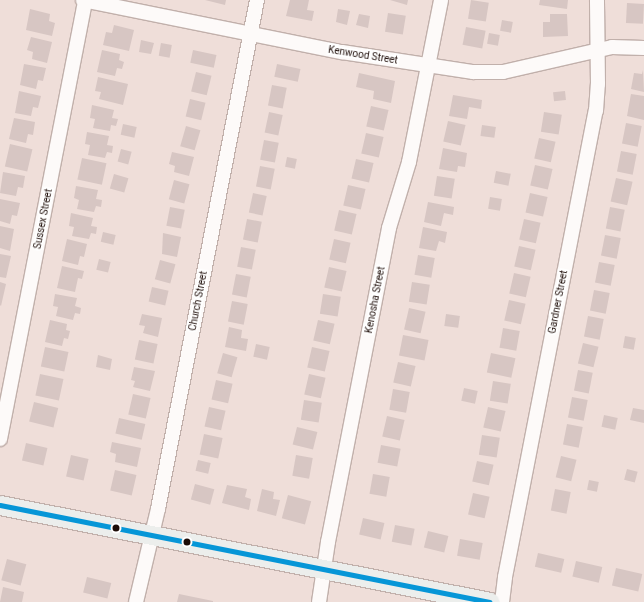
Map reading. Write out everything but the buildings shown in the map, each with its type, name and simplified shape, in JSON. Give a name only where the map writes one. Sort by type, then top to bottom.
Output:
[{"type":"main road","points":[[0,505],[489,602]]},
{"type":"street","name":"Kenwood Street","points":[[84,0],[342,52],[494,73],[597,49],[619,46],[644,48]]},
{"type":"street","name":"Sussex Street","points":[[0,439],[84,0]]},
{"type":"street","name":"Church Street","points":[[136,602],[142,568],[153,535],[257,0]]},
{"type":"street","name":"Kenosha Street","points":[[319,602],[328,542],[389,228],[409,162],[441,0]]},
{"type":"street","name":"Gardner Street","points":[[502,602],[505,578],[596,111],[597,0]]},
{"type":"transit line","points":[[0,505],[489,602]]}]
